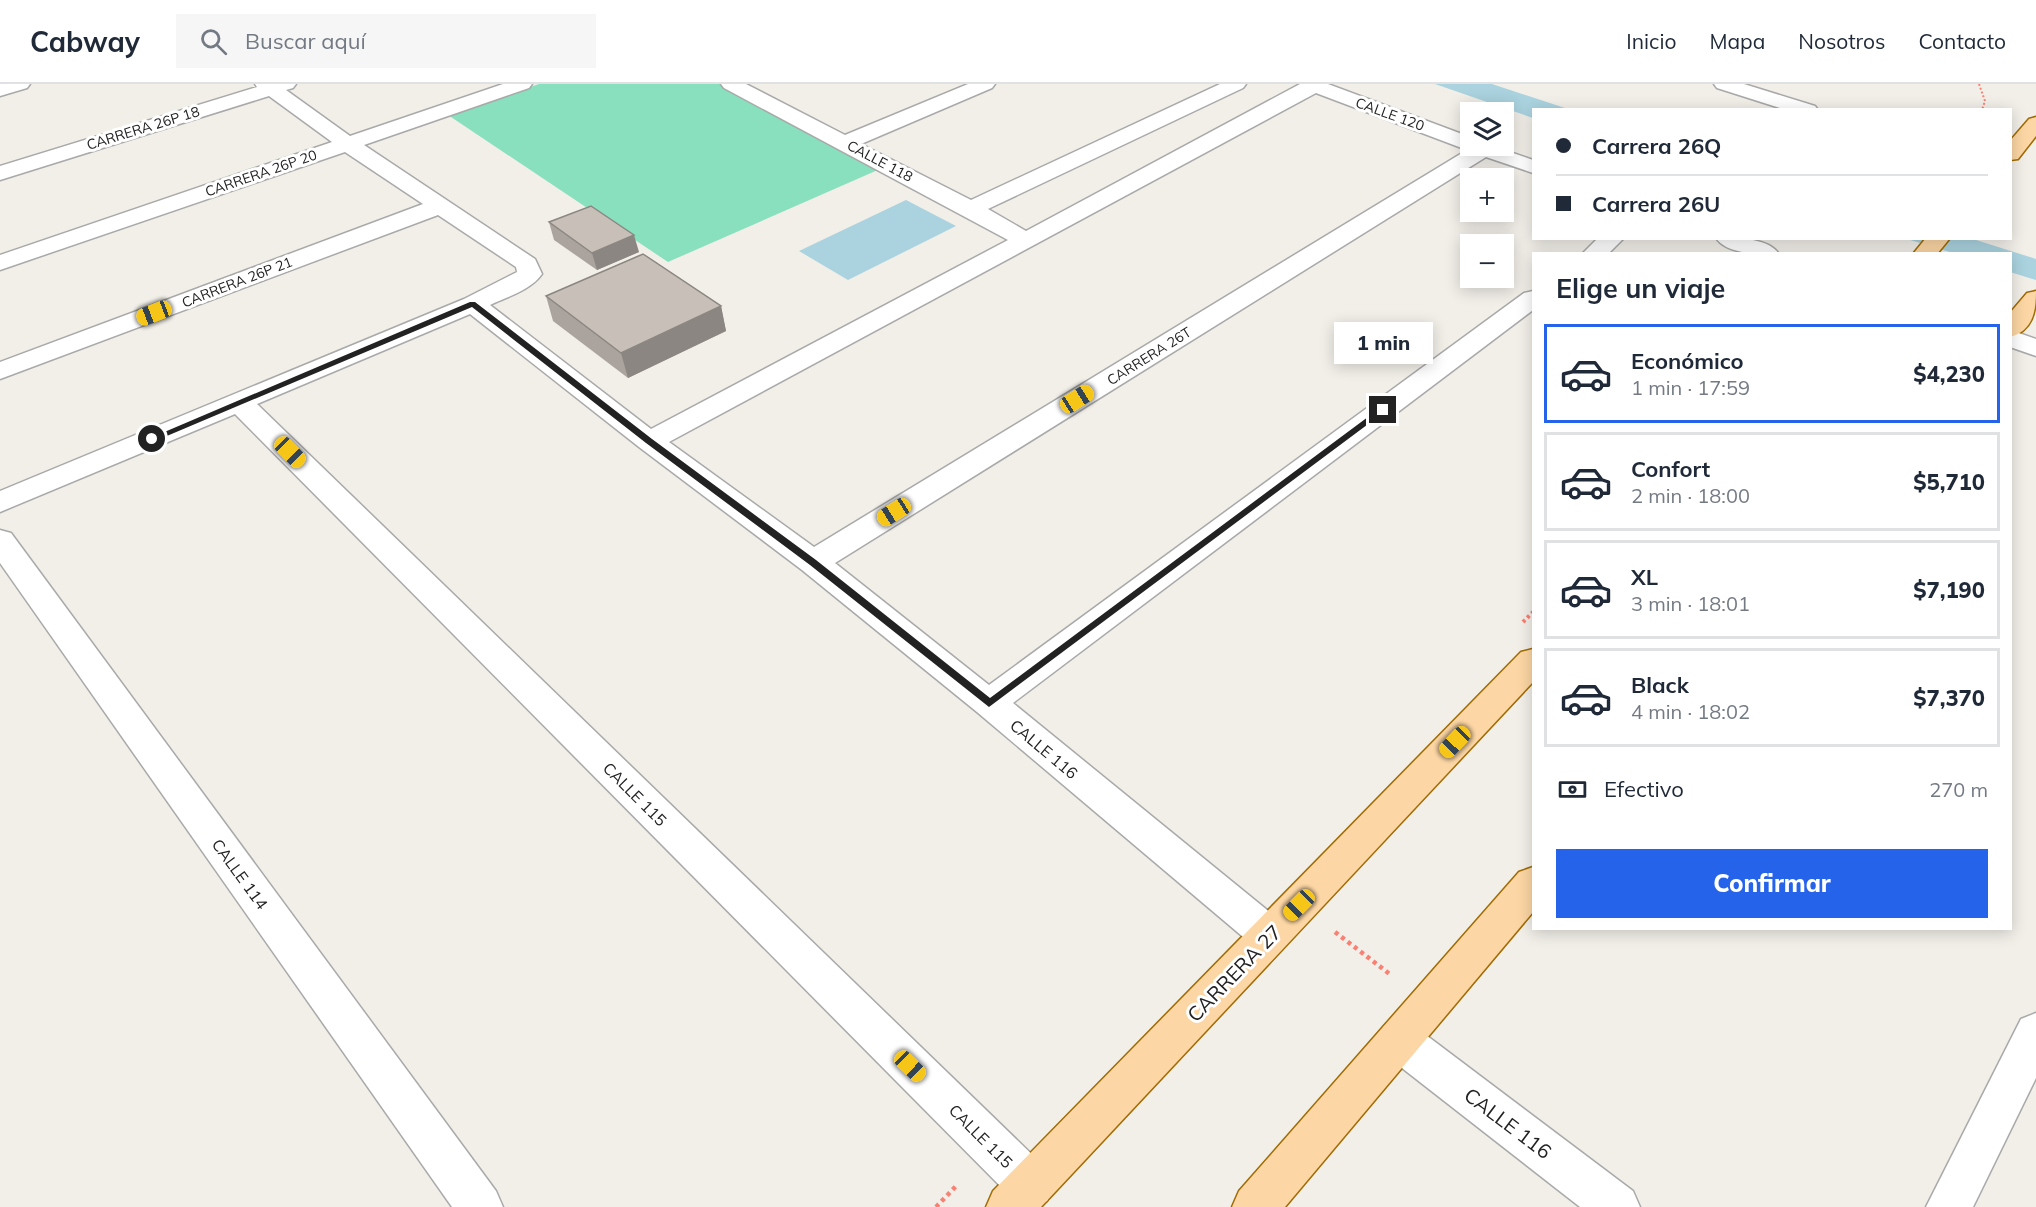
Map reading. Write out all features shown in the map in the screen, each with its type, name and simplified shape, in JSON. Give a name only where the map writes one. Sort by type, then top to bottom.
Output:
[{"type":"main road","points":[[2012,152],[2036,123]]},
{"type":"main road","points":[[1926,252],[1937,240]]},
{"type":"main road","points":[[2012,327],[2034,300]]},
{"type":"main road","name":"CARRERA 27","points":[[1020,1196],[1532,662]]},
{"type":"main road","points":[[1255,1207],[1532,885]]},
{"type":"street","points":[[0,90],[20,84]]},
{"type":"street","name":"CARRERA 26P 20","points":[[0,262],[522,84]]},
{"type":"street","points":[[845,143],[985,84]]},
{"type":"street","points":[[970,209],[1236,84]]},
{"type":"street","points":[[1724,84],[1802,108]]},
{"type":"street","points":[[0,502],[473,304],[519,282],[530,274],[527,264],[348,144],[274,85]]},
{"type":"street","name":"CARRERA 26P 18","points":[[0,173],[274,85]]},
{"type":"street","name":"CALLE 118","points":[[739,85],[1027,241]]},
{"type":"street","points":[[649,441],[1027,241],[1312,85]]},
{"type":"street","name":"CALLE 120","points":[[1312,85],[1460,140]]},
{"type":"street","name":"CARRERA 26T","points":[[813,562],[1460,156]]},
{"type":"street","name":"CALLE 120","points":[[1503,156],[1532,167]]},
{"type":"street","name":"CARRERA 26P 21","points":[[0,371],[440,206]]},
{"type":"street","points":[[1596,252],[1610,240]]},
{"type":"street","points":[[1732,240],[1763,252]]},
{"type":"street","points":[[989,703],[1532,299]]},
{"type":"street","name":"CALLE 116","points":[[473,304],[649,441],[813,562],[989,703],[1269,935]]},
{"type":"street","points":[[2012,339],[2036,348]]},
{"type":"street","name":"CALLE 115","points":[[240,403],[1020,1196]]},
{"type":"street","name":"CALLE 114","points":[[0,540],[480,1207]]},
{"type":"street","points":[[1949,1207],[2036,1033]]},
{"type":"street","name":"CALLE 116","points":[[1399,1040],[1617,1207]]},
{"type":"path","points":[[1979,84],[1985,101],[1983,108]]},
{"type":"path","points":[[1299,905],[1429,1004]]},
{"type":"green space","points":[[539,84],[720,84],[880,169],[668,262],[448,115]]},
{"type":"water","points":[[1435,84],[1492,84],[1565,108],[1532,108],[1532,118],[1514,111],[1514,102],[1487,102]]},
{"type":"water","points":[[906,200],[956,226],[848,280],[799,251]]},
{"type":"water","points":[[1910,240],[1976,240],[2036,259],[2036,280],[2012,273],[2012,252],[1950,252]]},
{"type":"building","points":[[591,206],[634,235],[592,253],[549,222]]},
{"type":"building","points":[[643,254],[721,306],[621,353],[546,296]]},
{"type":"route","points":[[152,439],[473,304],[649,441],[813,562],[989,703],[1383,410]]}]
